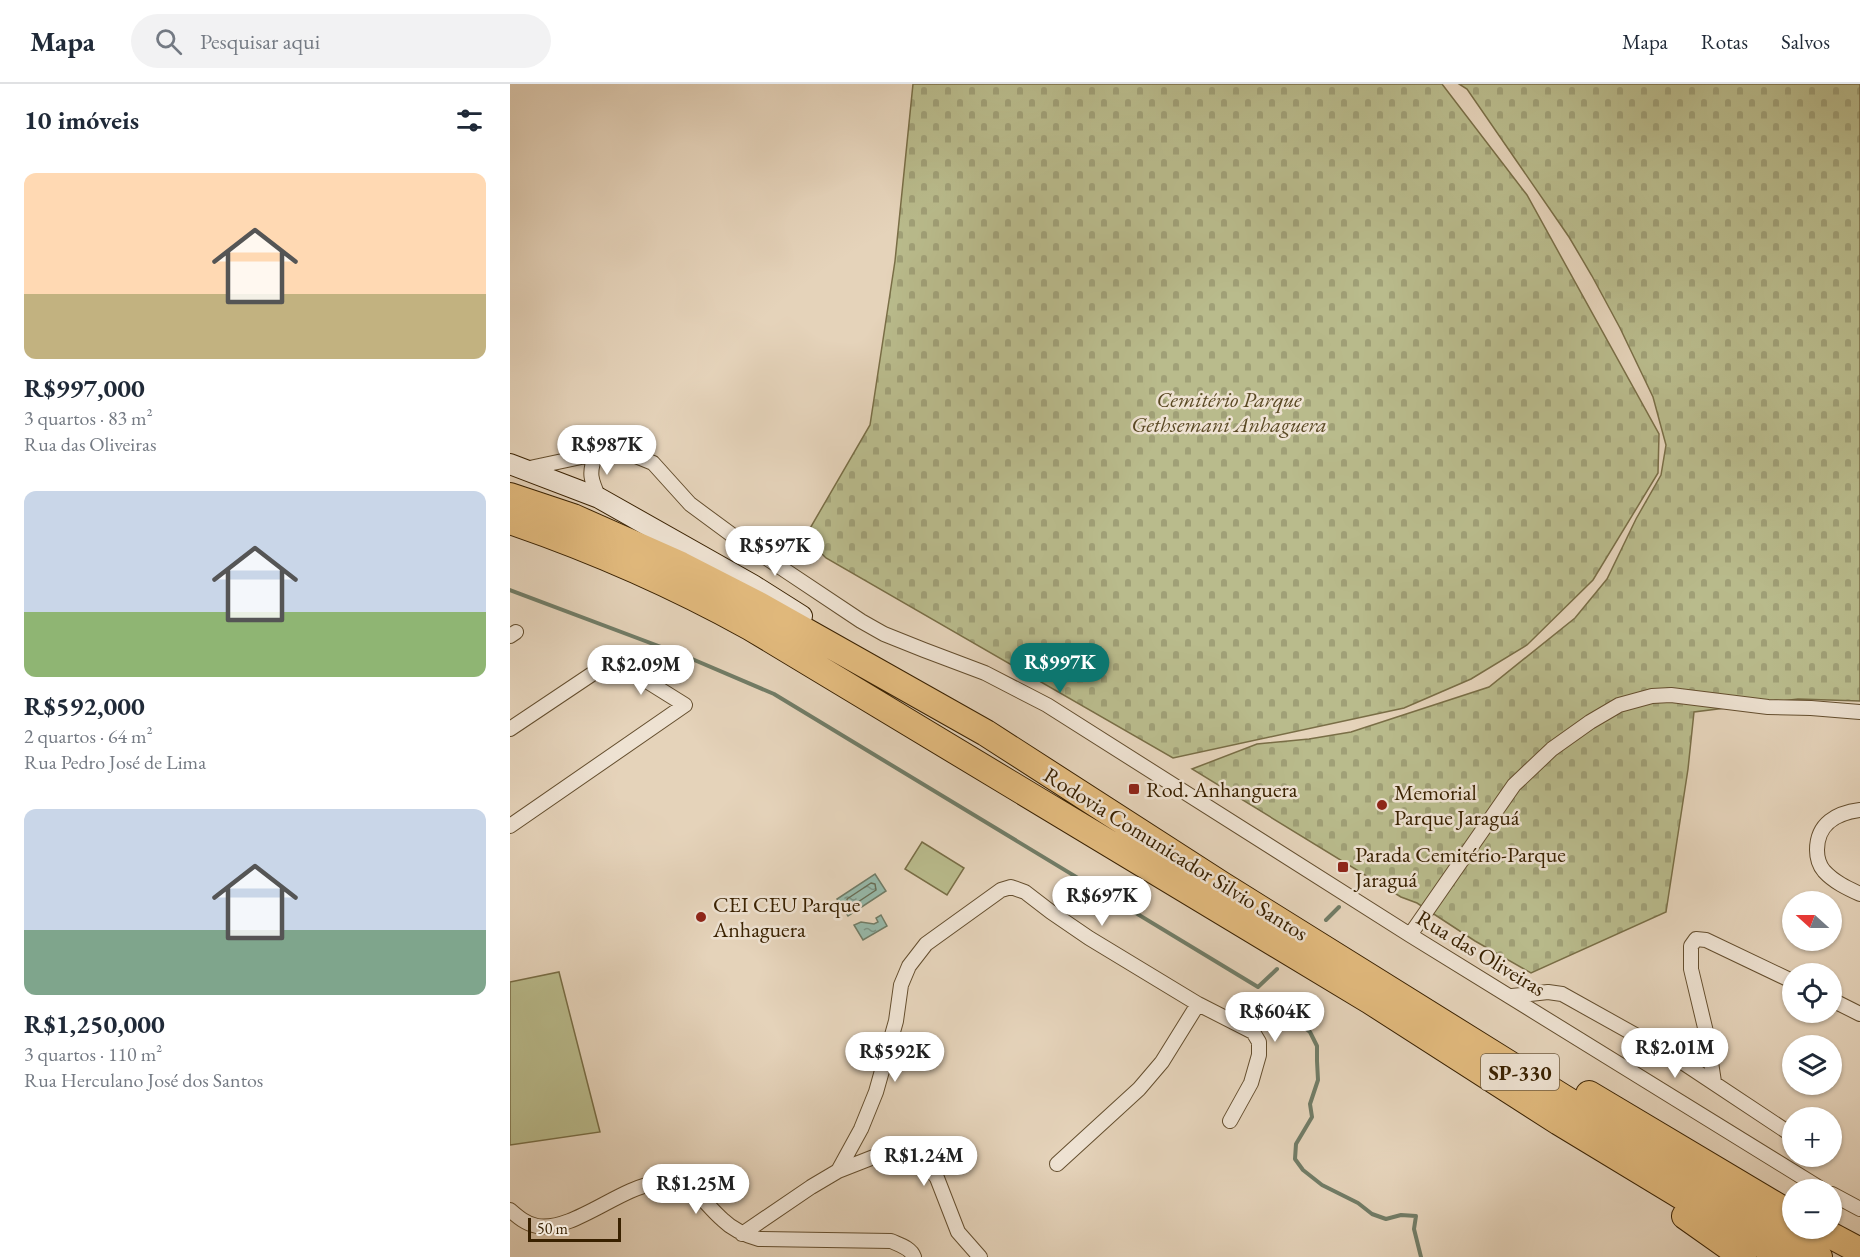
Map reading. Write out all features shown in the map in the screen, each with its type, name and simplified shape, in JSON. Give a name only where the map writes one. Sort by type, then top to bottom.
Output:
[{"type":"highway","name":"Rodovia Comunicador Silvio Santos","points":[[510,496],[573,517],[681,565],[759,605],[924,697],[1819,1257]]},
{"type":"highway","name":"Rodovia Comunicador Silvio Santos","points":[[510,521],[559,538],[707,603],[750,627],[1369,1000],[1559,1122],[1782,1257]]},
{"type":"highway","points":[[1503,1060],[1555,1075],[1782,1209]]},
{"type":"highway","points":[[1559,1122],[1576,1145],[1687,1217],[1743,1257]]},
{"type":"highway","points":[[1838,1239],[1860,1251]]},
{"type":"main road","points":[[518,466],[599,498],[753,585],[924,697]]},
{"type":"street","name":"Rua das Oliveiras","points":[[518,466],[614,450],[653,463],[690,504],[704,515],[861,621],[904,642],[992,676],[1047,705],[1805,1179]]},
{"type":"street","points":[[596,454],[591,467],[592,481],[599,498]]},
{"type":"street","points":[[510,729],[613,660],[685,705],[510,826]]},
{"type":"street","points":[[1410,934],[1514,785],[1552,749],[1619,705],[1652,696],[1671,695],[1768,707],[1860,712]]},
{"type":"street","points":[[1860,810],[1836,815],[1823,826],[1817,843],[1818,860],[1824,871],[1838,883],[1860,894]]},
{"type":"street","points":[[838,1171],[861,1129],[876,1092],[896,1021],[901,985],[909,966],[926,944],[1001,890],[1011,887],[1025,892],[1089,938],[1198,1004],[1253,1032],[1259,1042],[1259,1055],[1251,1083],[1230,1121]]},
{"type":"street","points":[[1714,1082],[1707,1036],[1691,969],[1691,946],[1696,939],[1706,940],[1782,976]]},
{"type":"street","points":[[1512,996],[1548,992],[1562,994],[1673,1056],[1782,1128]]},
{"type":"street","points":[[1057,1164],[1139,1089],[1162,1062],[1198,1004]]},
{"type":"street","points":[[1842,1005],[1860,1014]]},
{"type":"street","points":[[742,1234],[838,1171],[889,1151],[900,1150],[914,1153],[925,1162],[937,1178],[957,1232],[980,1257]]},
{"type":"street","points":[[510,1210],[535,1226],[552,1226],[628,1191],[654,1183],[675,1181],[690,1186],[724,1221],[742,1234],[759,1239],[891,1241],[904,1246],[913,1253],[914,1257]]},
{"type":"street","points":[[1842,1199],[1860,1209]]},
{"type":"green space","name":"Cemitério Parque Gethsemani Anhaguera","points":[[913,84],[1442,84],[1527,195],[1659,434],[1658,473],[1593,580],[1527,645],[1471,679],[1404,708],[1173,758],[826,558],[805,537],[870,425],[895,261]]},
{"type":"green space","points":[[1459,84],[1860,84],[1860,701],[1798,699],[1694,712],[1688,769],[1666,912],[1531,973],[1475,941],[1417,903],[1401,897],[1192,769],[1257,744],[1351,732],[1489,687],[1575,618],[1607,579],[1636,519],[1661,475],[1666,445],[1653,397],[1620,328],[1569,237],[1467,89]]},
{"type":"green space","points":[[922,842],[964,868],[947,895],[905,869]]},
{"type":"green space","points":[[559,972],[600,1132],[510,1145],[510,982]]},
{"type":"water","points":[[875,874],[886,891],[848,916],[837,899]]},
{"type":"water","points":[[881,915],[887,926],[863,940],[854,925],[861,922],[874,924],[878,922],[876,918]]},
{"type":"waterway","points":[[510,590],[685,656],[774,694],[1258,987],[1277,969]]},
{"type":"waterway","points":[[1326,920],[1339,907]]},
{"type":"waterway","points":[[1291,1017],[1310,1032],[1317,1046],[1318,1080],[1310,1104],[1312,1117],[1296,1144],[1295,1159],[1303,1170],[1322,1185],[1358,1203],[1372,1214],[1386,1219],[1401,1215],[1416,1216],[1414,1229],[1421,1257]]},
{"type":"place","name":"Rod. Anhanguera","points":[[1134,789]]},
{"type":"place","name":"Memorial Parque Jaraguá","points":[[1382,805]]},
{"type":"place","name":"Parada Cemitério-Parque Jaraguá","points":[[1343,867]]},
{"type":"place","name":"CEI CEU Parque Anhaguera","points":[[701,917]]}]
